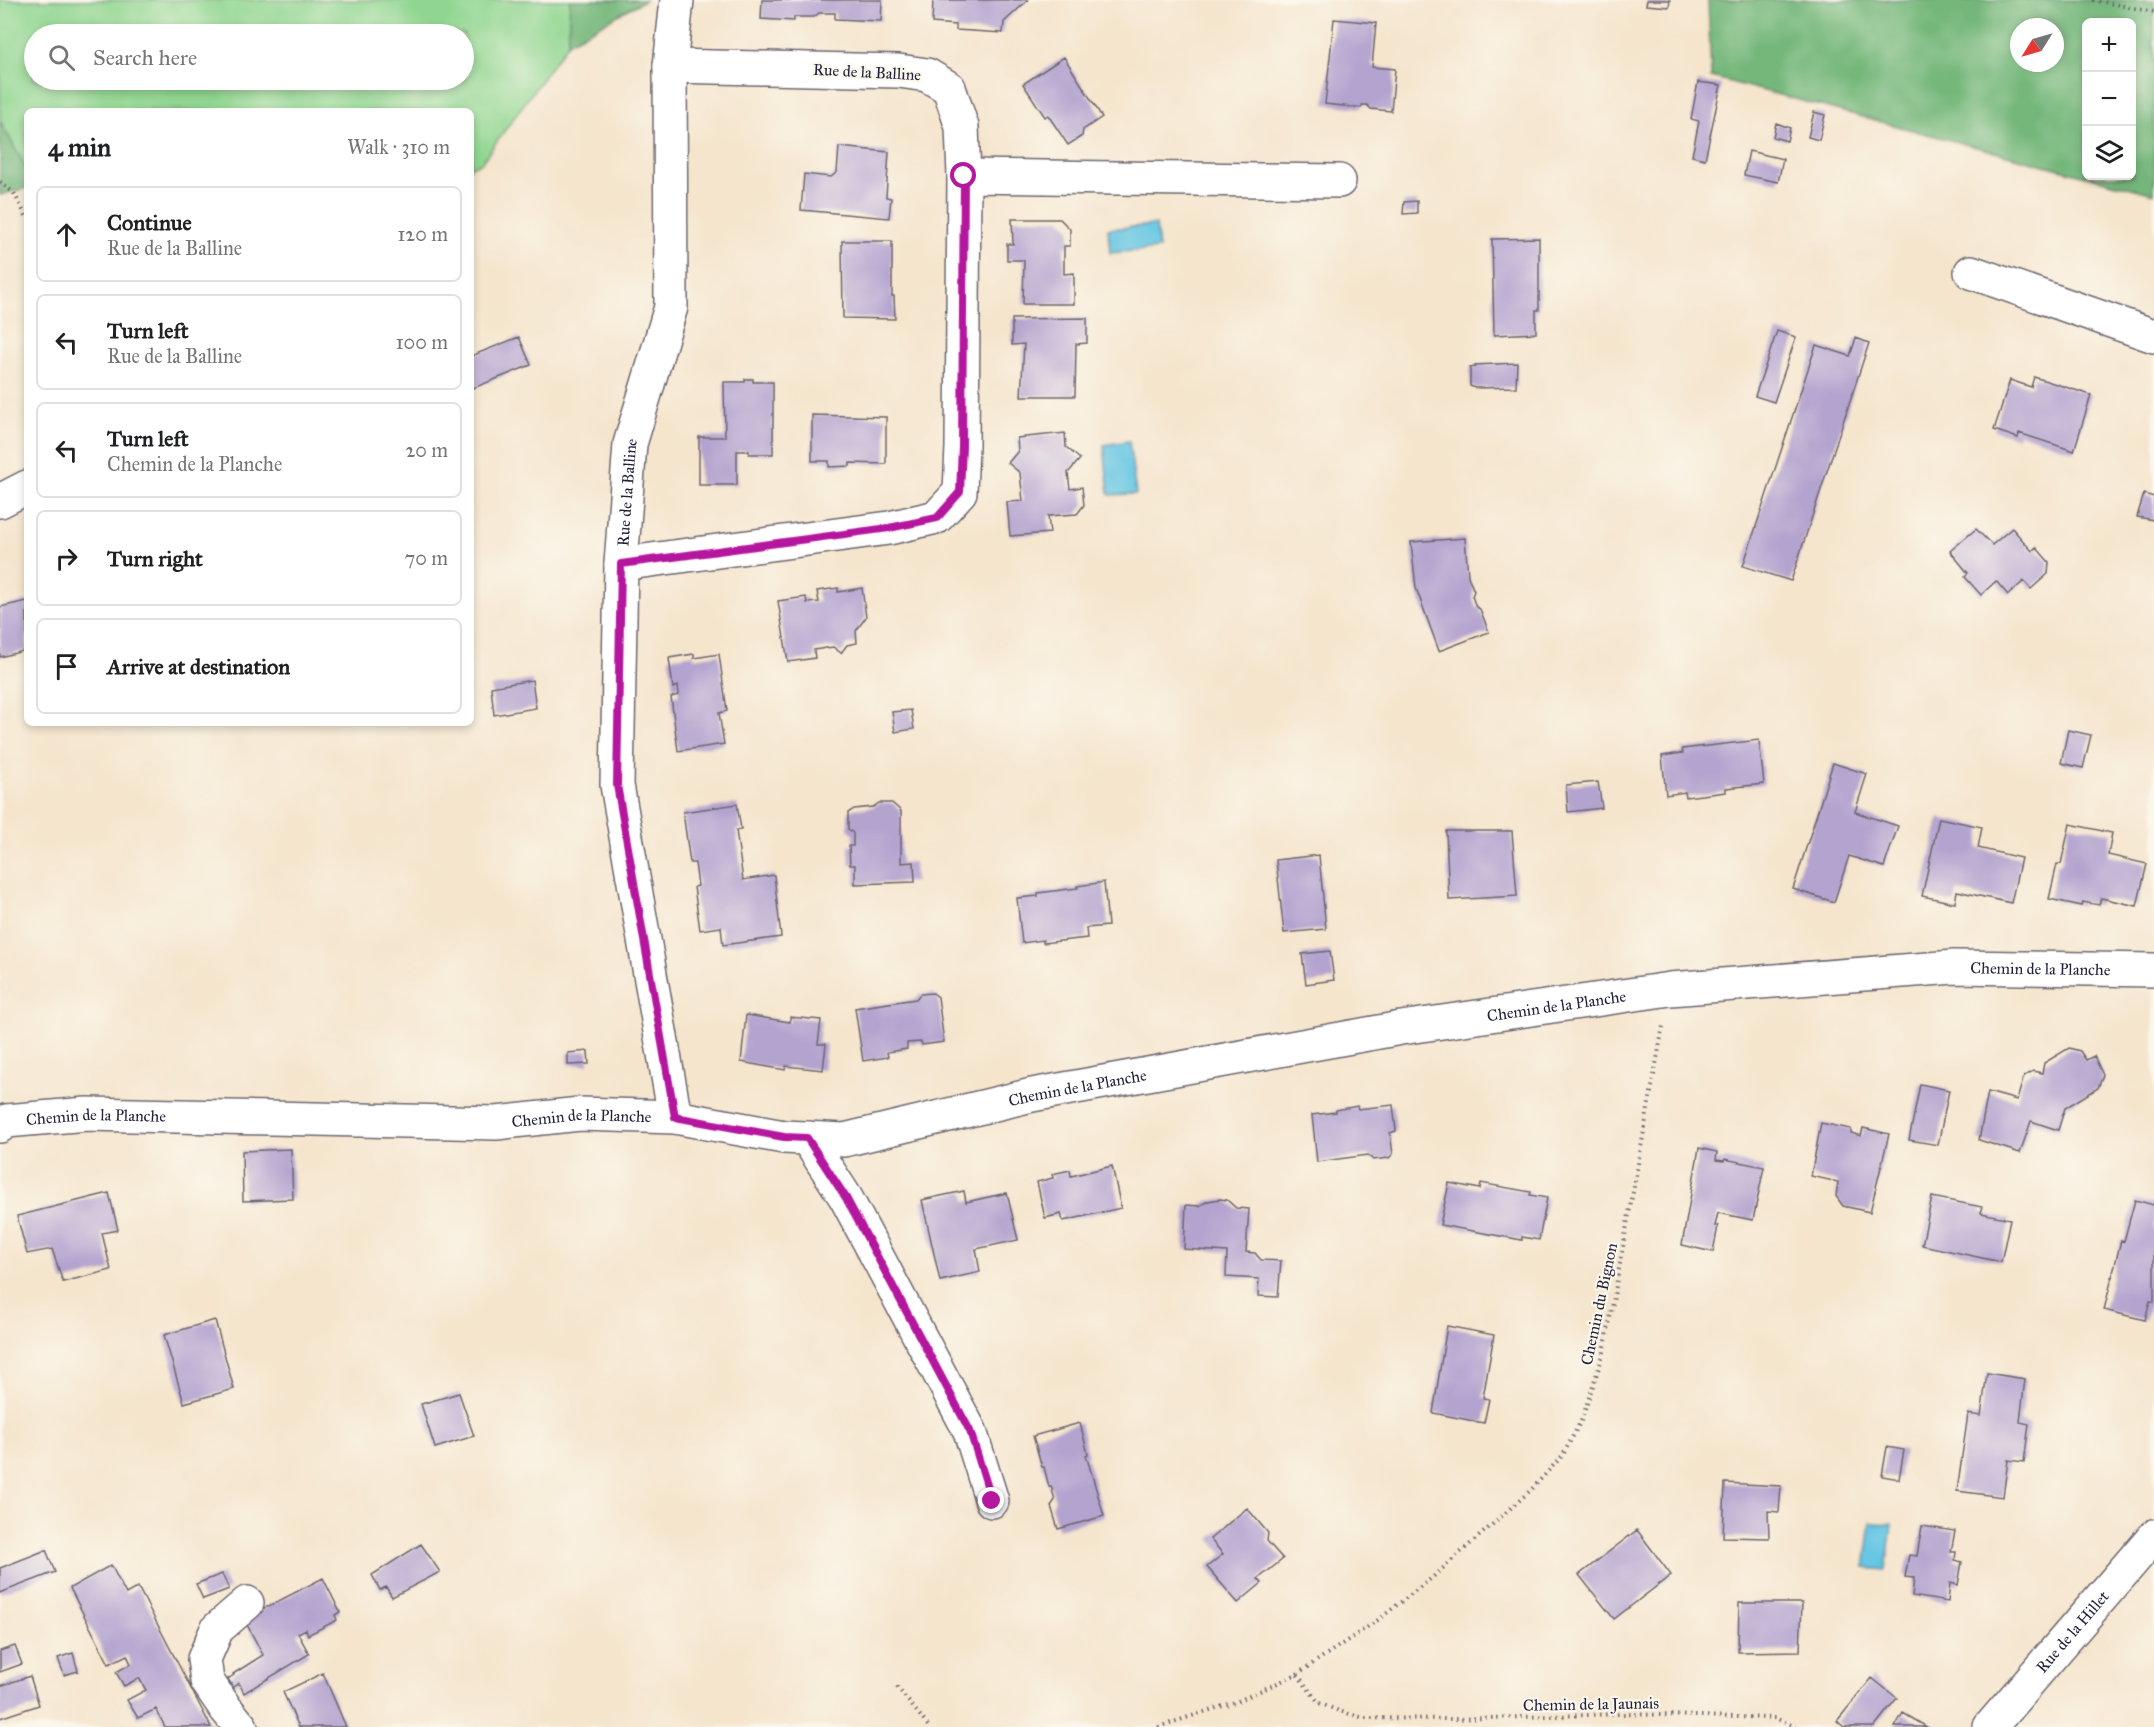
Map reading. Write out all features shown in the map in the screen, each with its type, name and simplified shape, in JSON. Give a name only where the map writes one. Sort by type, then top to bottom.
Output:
[{"type":"street","name":"Rue de la Balline","points":[[675,1117],[617,785],[621,564],[630,444],[670,306],[670,66],[677,0]]},
{"type":"street","name":"Rue de la Balline","points":[[621,564],[889,528],[937,518],[960,492],[964,176],[962,127],[949,88],[927,75],[899,71],[670,66]]},
{"type":"street","points":[[964,176],[1339,181]]},
{"type":"street","points":[[1971,272],[2154,336]]},
{"type":"street","points":[[0,501],[24,489]]},
{"type":"street","name":"Chemin de la Planche","points":[[0,1126],[6,1121],[87,1114],[496,1123],[580,1114],[675,1117],[784,1137],[844,1140],[1032,1095],[1401,1028],[1670,989],[1954,967],[2154,970]]},
{"type":"street","points":[[807,1138],[846,1198],[970,1431],[992,1501]]},
{"type":"street","name":"Rue de la Hillet","points":[[1990,1727],[2154,1536]]},
{"type":"street","points":[[241,1727],[226,1710],[207,1681],[204,1659],[217,1629],[248,1603]]},
{"type":"path","points":[[2093,0],[2154,12]]},
{"type":"path","points":[[0,182],[14,193],[24,212]]},
{"type":"path","name":"Chemin du Bignon","points":[[1297,1674],[1378,1620],[1433,1577],[1530,1491],[1563,1455],[1582,1419],[1604,1352],[1670,989]]},
{"type":"path","points":[[1158,1727],[1238,1701],[1297,1674]]},
{"type":"path","name":"Chemin de la Jaunais","points":[[1297,1674],[1319,1703],[1364,1718],[1454,1719],[1621,1714],[1775,1718],[1797,1727]]},
{"type":"path","points":[[897,1687],[929,1727]]},
{"type":"green space","points":[[0,0],[570,0],[568,43],[482,162],[474,166],[474,108],[24,108],[24,165],[0,121]]},
{"type":"green space","points":[[570,0],[645,0],[568,43]]},
{"type":"green space","points":[[1708,0],[2154,0],[2154,194],[2101,180],[2136,180],[2136,18],[2082,18],[2082,175],[1711,77]]},
{"type":"green space","points":[[0,121],[24,165],[24,189],[0,195]]},
{"type":"water","points":[[1156,225],[1159,249],[1110,253],[1108,229]]},
{"type":"water","points":[[1129,441],[1136,494],[1109,495],[1104,445]]},
{"type":"water","points":[[1871,1523],[1892,1524],[1886,1570],[1865,1568]]},
{"type":"building","points":[[762,0],[882,0],[881,21],[835,19],[835,13],[819,13],[814,17],[794,17],[794,21],[761,19]]},
{"type":"building","points":[[933,0],[1028,0],[1004,22],[1003,33],[956,30],[956,25],[932,23]]},
{"type":"building","points":[[1647,0],[1670,0],[1669,7],[1646,5]]},
{"type":"building","points":[[1334,19],[1376,23],[1372,67],[1395,69],[1391,111],[1371,109],[1367,105],[1362,105],[1361,108],[1325,104]]},
{"type":"building","points":[[1064,57],[1102,117],[1083,130],[1082,136],[1068,145],[1048,115],[1045,117],[1023,84]]},
{"type":"building","points":[[1698,82],[1721,85],[1705,159],[1692,156],[1699,121],[1691,119]]},
{"type":"building","points":[[1814,112],[1825,115],[1819,140],[1808,137]]},
{"type":"building","points":[[1776,123],[1790,128],[1787,141],[1773,137]]},
{"type":"building","points":[[839,147],[889,152],[886,197],[891,198],[889,218],[801,210],[804,174],[831,177],[837,172]]},
{"type":"building","points":[[1749,151],[1783,159],[1778,182],[1744,175]]},
{"type":"building","points":[[1417,201],[1417,213],[1403,214],[1404,202]]},
{"type":"building","points":[[1012,219],[1060,219],[1070,229],[1070,246],[1064,246],[1064,274],[1074,273],[1074,304],[1023,304],[1024,260],[1007,260],[1007,244],[1013,244]]},
{"type":"building","points":[[1539,238],[1539,310],[1536,310],[1536,333],[1494,335],[1492,239]]},
{"type":"building","points":[[842,241],[892,241],[892,296],[894,296],[895,319],[843,318]]},
{"type":"building","points":[[1087,318],[1087,343],[1076,344],[1075,396],[1021,396],[1024,344],[1012,345],[1012,319]]},
{"type":"building","points":[[1777,331],[1796,337],[1774,402],[1755,396]]},
{"type":"building","points":[[519,337],[531,365],[474,388],[474,355]]},
{"type":"building","points":[[1856,338],[1869,343],[1791,581],[1743,566],[1816,345],[1850,356]]},
{"type":"building","points":[[1517,363],[1516,387],[1475,388],[1470,386],[1470,368],[1476,367],[1475,365]]},
{"type":"building","points":[[2034,377],[2091,395],[2074,451],[2019,433],[2018,438],[1994,430],[2010,380],[2031,387]]},
{"type":"building","points":[[745,379],[753,379],[753,382],[773,382],[773,454],[749,454],[749,451],[737,451],[737,485],[699,485],[699,437],[725,437],[724,382],[745,382]]},
{"type":"building","points":[[812,415],[886,417],[886,464],[850,463],[850,466],[829,467],[829,461],[812,461]]},
{"type":"building","points":[[1065,433],[1066,447],[1080,459],[1068,473],[1070,489],[1082,487],[1084,505],[1077,514],[1048,516],[1050,533],[1010,536],[1007,502],[1023,501],[1020,473],[1008,463],[1018,451],[1017,438]]},
{"type":"building","points":[[2144,494],[2154,497],[2154,520],[2137,517]]},
{"type":"building","points":[[2012,528],[2032,551],[2036,547],[2049,562],[2048,574],[2031,589],[2024,581],[2008,595],[1996,581],[1981,595],[1965,577],[1968,573],[1950,551],[1976,529],[1992,545]]},
{"type":"building","points":[[1465,538],[1468,576],[1474,591],[1472,596],[1489,632],[1439,651],[1416,588],[1411,542]]},
{"type":"building","points":[[838,588],[838,592],[862,588],[866,617],[856,631],[857,643],[847,645],[841,653],[833,647],[814,650],[815,658],[788,662],[778,601],[806,597],[807,603],[819,602],[817,591]]},
{"type":"building","points":[[24,602],[24,651],[0,657],[0,607]]},
{"type":"building","points":[[694,654],[694,658],[719,654],[727,711],[719,713],[724,744],[678,751],[671,697],[679,695],[678,686],[673,688],[669,658]]},
{"type":"building","points":[[532,680],[536,708],[494,715],[491,687]]},
{"type":"building","points":[[911,710],[914,729],[895,732],[892,712]]},
{"type":"building","points":[[2068,730],[2091,735],[2083,768],[2061,763]]},
{"type":"building","points":[[1759,740],[1764,784],[1726,788],[1726,792],[1686,797],[1685,792],[1666,795],[1662,756],[1683,753],[1682,749]]},
{"type":"building","points":[[1833,763],[1867,774],[1855,812],[1898,826],[1884,867],[1849,856],[1834,902],[1793,889]]},
{"type":"building","points":[[1598,782],[1602,808],[1568,812],[1566,785]]},
{"type":"building","points":[[879,803],[892,803],[901,811],[901,863],[914,862],[915,882],[855,884],[855,865],[850,865],[849,846],[853,846],[853,833],[848,829],[848,813],[854,809],[873,807]]},
{"type":"building","points":[[737,804],[741,829],[736,830],[743,880],[774,875],[781,937],[723,945],[721,927],[700,930],[694,887],[698,886],[695,863],[690,863],[683,812]]},
{"type":"building","points":[[1939,818],[1982,827],[1978,848],[2021,858],[2011,903],[1957,891],[1955,903],[1922,896]]},
{"type":"building","points":[[2070,824],[2112,833],[2108,855],[2147,864],[2137,906],[2101,898],[2099,905],[2083,902],[2082,906],[2049,899],[2057,864],[2061,864]]},
{"type":"building","points":[[1446,831],[1512,831],[1517,896],[1449,900]]},
{"type":"building","points":[[1319,855],[1326,929],[1284,933],[1276,860]]},
{"type":"building","points":[[1104,882],[1108,926],[1086,928],[1087,938],[1022,943],[1017,898],[1038,896],[1038,893]]},
{"type":"building","points":[[1330,951],[1334,980],[1306,984],[1302,954]]},
{"type":"building","points":[[933,993],[938,997],[944,1042],[922,1045],[921,1042],[907,1043],[907,1049],[887,1052],[888,1057],[863,1061],[855,1008],[916,999],[920,994]]},
{"type":"building","points":[[746,1015],[790,1022],[790,1017],[821,1020],[818,1044],[826,1044],[823,1070],[786,1066],[785,1070],[741,1062]]},
{"type":"building","points":[[2069,1048],[2080,1051],[2086,1060],[2094,1056],[2103,1075],[2098,1088],[2065,1108],[2058,1130],[2031,1121],[2020,1153],[1979,1140],[1988,1092],[2017,1100],[2024,1076],[2033,1071],[2042,1073],[2044,1063]]},
{"type":"building","points":[[588,1051],[589,1064],[568,1065],[568,1053]]},
{"type":"building","points":[[1920,1084],[1949,1090],[1938,1145],[1909,1140]]},
{"type":"building","points":[[1393,1105],[1396,1131],[1390,1133],[1393,1154],[1389,1158],[1373,1160],[1368,1155],[1317,1162],[1312,1115],[1357,1106],[1358,1109]]},
{"type":"building","points":[[1821,1123],[1851,1129],[1851,1133],[1861,1136],[1863,1128],[1889,1134],[1870,1212],[1843,1206],[1836,1196],[1838,1182],[1811,1176]]},
{"type":"building","points":[[1699,1148],[1717,1152],[1716,1160],[1724,1161],[1725,1159],[1764,1167],[1753,1220],[1718,1213],[1713,1252],[1682,1245]]},
{"type":"building","points":[[291,1149],[293,1199],[243,1201],[242,1151]]},
{"type":"building","points":[[1112,1166],[1121,1208],[1063,1221],[1061,1214],[1045,1218],[1037,1182],[1053,1178],[1052,1174],[1070,1170],[1071,1176]]},
{"type":"building","points":[[1449,1183],[1480,1189],[1481,1183],[1531,1192],[1530,1195],[1547,1198],[1539,1240],[1522,1237],[1522,1240],[1440,1225]]},
{"type":"building","points":[[964,1191],[966,1202],[1007,1193],[1018,1240],[976,1249],[980,1272],[940,1281],[922,1200]]},
{"type":"building","points":[[109,1193],[118,1230],[102,1233],[111,1270],[63,1282],[52,1249],[27,1254],[17,1216]]},
{"type":"building","points":[[1932,1197],[1982,1207],[1981,1213],[2010,1219],[2001,1262],[1922,1245]]},
{"type":"building","points":[[1227,1200],[1236,1208],[1249,1209],[1246,1252],[1255,1253],[1261,1260],[1281,1261],[1278,1297],[1258,1296],[1259,1279],[1226,1277],[1227,1252],[1184,1249],[1186,1205],[1199,1206],[1208,1201]]},
{"type":"building","points":[[2135,1200],[2154,1205],[2154,1302],[2150,1301],[2145,1320],[2104,1310],[2121,1240],[2124,1241]]},
{"type":"building","points":[[215,1320],[234,1389],[184,1403],[164,1335]]},
{"type":"building","points":[[1447,1326],[1494,1335],[1483,1398],[1489,1399],[1484,1423],[1433,1413]]},
{"type":"building","points":[[1987,1373],[2025,1379],[2020,1422],[2029,1424],[2024,1462],[2008,1460],[2003,1497],[1957,1491],[1968,1414],[1981,1416]]},
{"type":"building","points":[[459,1393],[474,1436],[435,1448],[421,1404]]},
{"type":"building","points":[[1080,1423],[1088,1454],[1086,1455],[1104,1516],[1058,1529],[1051,1506],[1055,1500],[1033,1436]]},
{"type":"building","points":[[1887,1447],[1904,1450],[1899,1479],[1882,1476]]},
{"type":"building","points":[[1725,1483],[1781,1486],[1779,1512],[1768,1511],[1769,1538],[1723,1537]]},
{"type":"building","points":[[1247,1508],[1268,1533],[1267,1541],[1283,1559],[1258,1579],[1262,1583],[1238,1603],[1207,1567],[1223,1554],[1210,1539]]},
{"type":"building","points":[[1922,1526],[1955,1531],[1951,1552],[1956,1552],[1955,1560],[1962,1562],[1958,1585],[1950,1583],[1948,1602],[1912,1596],[1914,1578],[1905,1577],[1909,1555],[1917,1556]]},
{"type":"building","points":[[1637,1530],[1671,1575],[1614,1619],[1579,1575]]},
{"type":"building","points":[[421,1544],[440,1572],[392,1597],[386,1587],[380,1590],[372,1575]]},
{"type":"building","points":[[46,1550],[55,1572],[0,1593],[0,1568]]},
{"type":"building","points":[[111,1565],[126,1594],[138,1587],[211,1727],[165,1727],[156,1709],[138,1718],[127,1700],[146,1690],[139,1678],[124,1686],[116,1672],[131,1664],[127,1655],[109,1664],[70,1588]]},
{"type":"building","points":[[222,1574],[229,1589],[203,1599],[196,1584]]},
{"type":"building","points":[[323,1578],[340,1612],[335,1615],[337,1620],[308,1635],[306,1629],[298,1633],[309,1654],[244,1693],[239,1683],[233,1687],[228,1679],[263,1655],[244,1619]]},
{"type":"building","points":[[1739,1603],[1802,1603],[1800,1651],[1738,1652]]},
{"type":"building","points":[[15,1646],[22,1664],[0,1672],[0,1651]]},
{"type":"building","points":[[73,1653],[78,1671],[64,1675],[58,1658]]},
{"type":"building","points":[[323,1673],[346,1727],[299,1727],[283,1692]]},
{"type":"building","points":[[30,1676],[39,1705],[0,1718],[0,1686]]},
{"type":"building","points":[[1872,1678],[1897,1698],[1874,1727],[1844,1727],[1837,1721]]},
{"type":"building","points":[[1903,1713],[1927,1727],[1895,1727]]},
{"type":"route","points":[[964,176],[960,492],[937,518],[889,528],[621,564],[617,785],[675,1117],[784,1137],[807,1138],[846,1198],[970,1431],[992,1501]]}]
